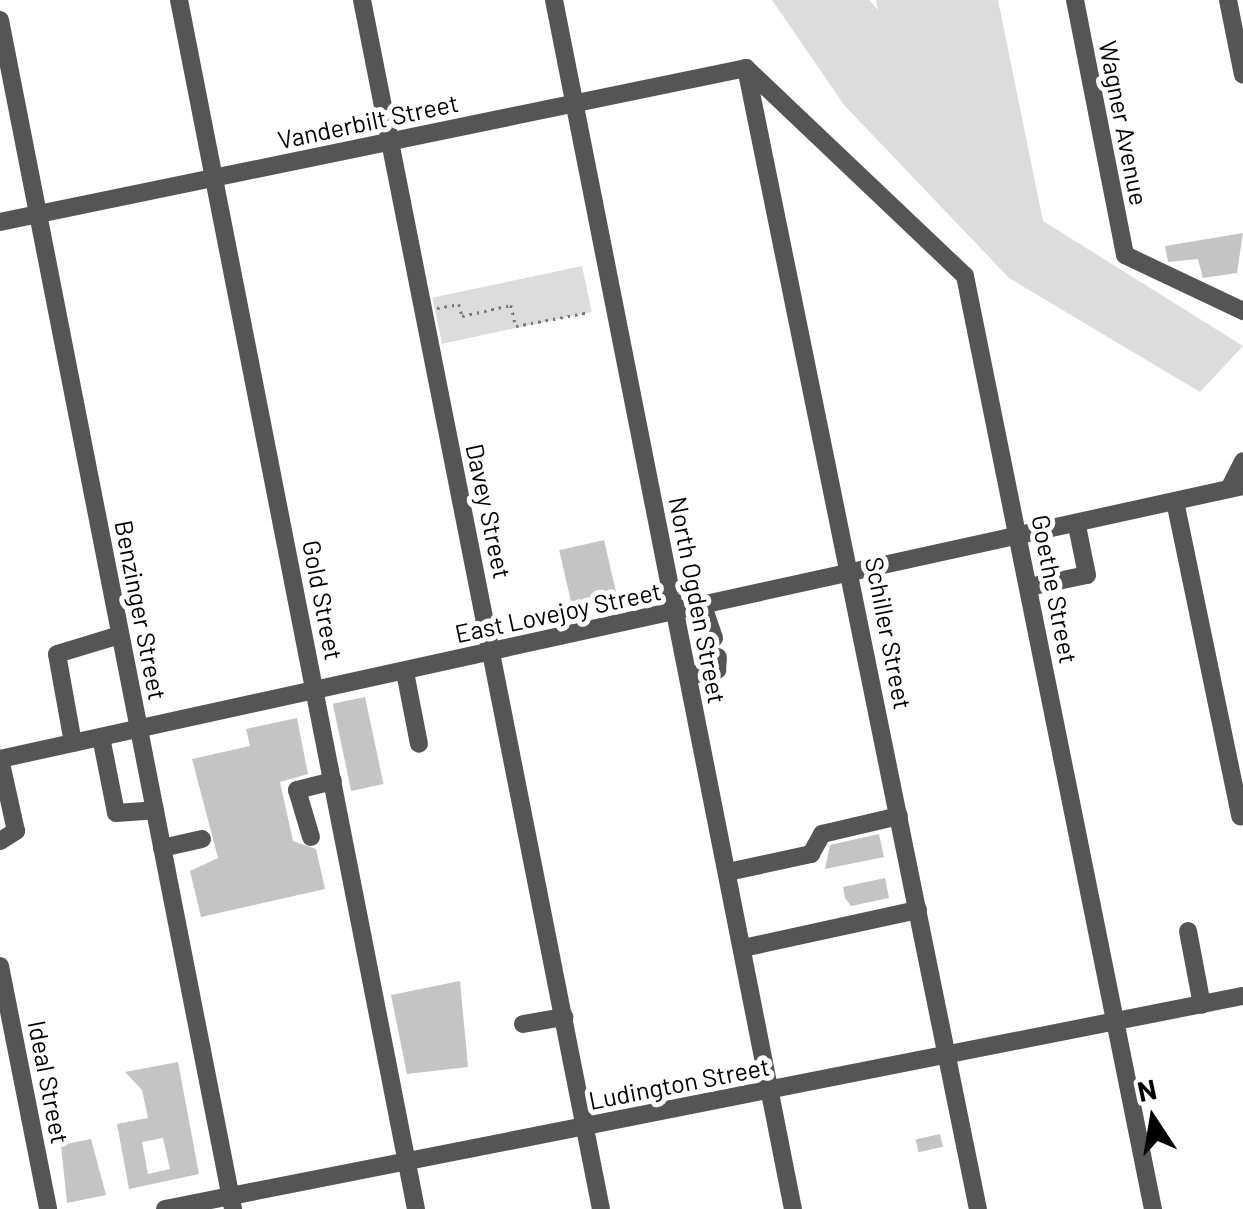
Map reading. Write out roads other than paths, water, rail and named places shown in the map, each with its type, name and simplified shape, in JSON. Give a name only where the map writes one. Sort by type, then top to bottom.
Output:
[{"type":"street","name":"Gold Street","points":[[179,0],[416,1209]]},
{"type":"street","name":"Davey Street","points":[[362,0],[601,1209]]},
{"type":"street","name":"North Ogden Street","points":[[554,0],[794,1209]]},
{"type":"street","name":"Wagner Avenue","points":[[1074,0],[1125,255],[1243,311]]},
{"type":"street","points":[[1228,0],[1243,75]]},
{"type":"street","name":"Benzinger Street","points":[[0,20],[231,1202]]},
{"type":"street","name":"Vanderbilt Street","points":[[0,222],[746,68]]},
{"type":"street","name":"Goethe Street","points":[[746,68],[966,276],[1153,1209]]},
{"type":"street","name":"Schiller Street","points":[[746,68],[852,574],[978,1209]]},
{"type":"street","points":[[1237,486],[1243,462]]},
{"type":"street","name":"East Lovejoy Street","points":[[0,759],[676,612],[711,637],[852,574],[1176,506],[1237,486]]},
{"type":"street","points":[[1176,506],[1240,816]]},
{"type":"street","points":[[1029,587],[1087,575],[1077,526]]},
{"type":"street","points":[[73,743],[57,654],[120,635]]},
{"type":"street","points":[[683,648],[711,637]]},
{"type":"street","points":[[688,676],[711,637]]},
{"type":"street","points":[[405,672],[419,744]]},
{"type":"street","points":[[101,738],[116,813],[154,810]]},
{"type":"street","points":[[0,759],[5,840]]},
{"type":"street","points":[[333,781],[297,790],[312,839],[344,839]]},
{"type":"street","points":[[728,872],[811,854],[822,834],[900,816]]},
{"type":"street","points":[[162,848],[202,840]]},
{"type":"street","points":[[743,948],[918,910]]},
{"type":"street","points":[[1188,931],[1202,1005]]},
{"type":"street","name":"Ideal Street","points":[[0,966],[48,1209]]},
{"type":"street","name":"Ludington Street","points":[[164,1209],[231,1202],[407,1161],[1202,1005],[1242,1002]]},
{"type":"street","points":[[523,1024],[564,1016]]}]
